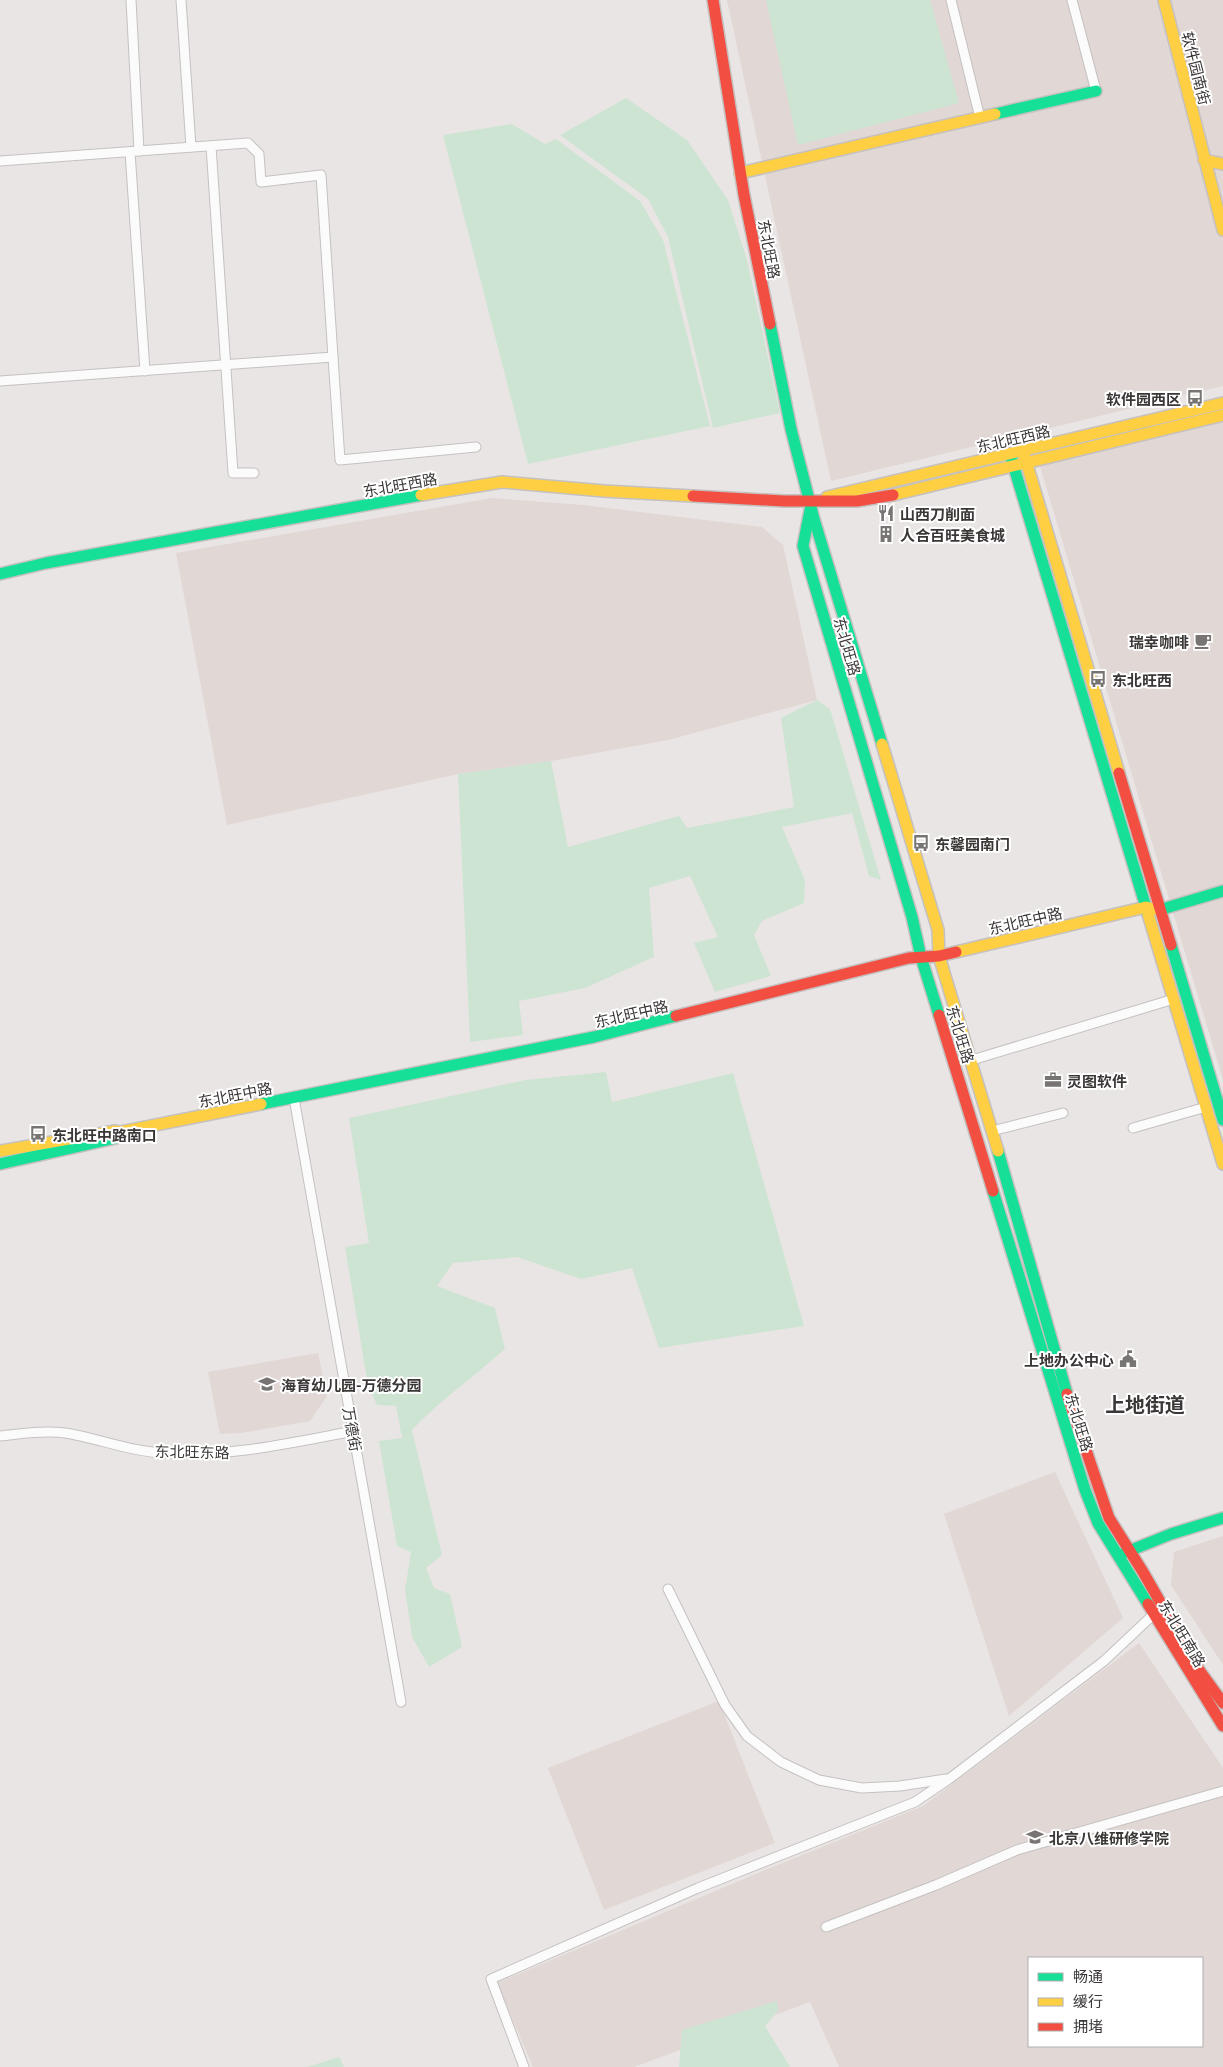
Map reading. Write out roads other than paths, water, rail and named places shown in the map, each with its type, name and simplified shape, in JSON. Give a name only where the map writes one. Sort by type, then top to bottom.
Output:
[{"type":"street","points":[[131,0],[139,151]]},
{"type":"street","points":[[181,0],[191,147]]},
{"type":"street","name":"东北旺路","points":[[713,0],[740,173],[792,429],[814,519],[938,930],[939,956],[972,1060],[1067,1393],[1109,1518],[1130,1550]]},
{"type":"street","points":[[951,0],[980,118]]},
{"type":"street","points":[[740,173],[1096,91],[1072,0]]},
{"type":"street","name":"软件园南街","points":[[1164,0],[1223,230]]},
{"type":"street","points":[[0,161],[248,143],[259,154],[261,182],[321,175],[340,460],[476,447]]},
{"type":"street","points":[[212,146],[234,473],[254,472]]},
{"type":"street","points":[[130,152],[144,371]]},
{"type":"street","points":[[1204,160],[1223,164]]},
{"type":"street","points":[[0,381],[333,357]]},
{"type":"street","name":"东北旺西路","points":[[1025,457],[1223,403]]},
{"type":"street","name":"东北旺西路","points":[[0,574],[46,563],[386,501],[502,482],[604,491],[811,501],[1223,415]]},
{"type":"street","points":[[1025,457],[1223,1120]]},
{"type":"street","points":[[1012,460],[1223,1164]]},
{"type":"street","name":"东北旺路","points":[[811,501],[803,546],[912,917],[921,957],[1085,1490],[1098,1523],[1117,1556]]},
{"type":"street","points":[[1146,907],[1159,910],[1223,891]]},
{"type":"street","name":"东北旺中路","points":[[0,1151],[115,1130],[120,1132],[624,1031],[909,958],[939,956],[1146,907]]},
{"type":"street","points":[[972,1060],[1174,1000]]},
{"type":"street","name":"万德街","points":[[294,1098],[401,1702]]},
{"type":"street","points":[[1133,1128],[1206,1107]]},
{"type":"street","points":[[992,1131],[1063,1113]]},
{"type":"street","name":"东北旺中路","points":[[0,1164],[116,1138],[120,1132]]},
{"type":"street","name":"东北旺东路","points":[[0,1436],[47,1432],[65,1433],[163,1453],[203,1454],[237,1453],[354,1431]]},
{"type":"street","points":[[1117,1556],[1170,1534],[1223,1518]]},
{"type":"street","name":"东北旺南路","points":[[1130,1550],[1200,1670],[1223,1703]]},
{"type":"street","name":"东北旺南路","points":[[1117,1556],[1223,1726]]},
{"type":"street","points":[[668,1589],[724,1706],[747,1736],[781,1762],[819,1780],[862,1788],[900,1786],[949,1778]]},
{"type":"street","points":[[524,2067],[491,1979],[698,1888],[915,1802],[1104,1661],[1154,1614]]},
{"type":"street","points":[[826,1927],[936,1885],[1017,1850],[1223,1791]]},
{"type":"place","name":"软件园西区","points":[[1195,398]]},
{"type":"place","name":"山西刀削面","points":[[886,513]]},
{"type":"place","name":"人合百旺美食城","points":[[886,534]]},
{"type":"place","name":"瑞幸咖啡","points":[[1203,641]]},
{"type":"place","name":"东北旺西","points":[[1098,679]]},
{"type":"place","name":"东馨园南门","points":[[921,843]]},
{"type":"place","name":"灵图软件","points":[[1053,1080]]},
{"type":"place","name":"东北旺中路南口","points":[[38,1134]]},
{"type":"place","name":"上地办公中心","points":[[1128,1359]]},
{"type":"place","name":"海育幼儿园-万德分园","points":[[267,1384]]},
{"type":"place","name":"北京八维研修学院","points":[[1035,1837]]},
{"type":"district","name":"上地街道","points":[[1145,1403]]}]
